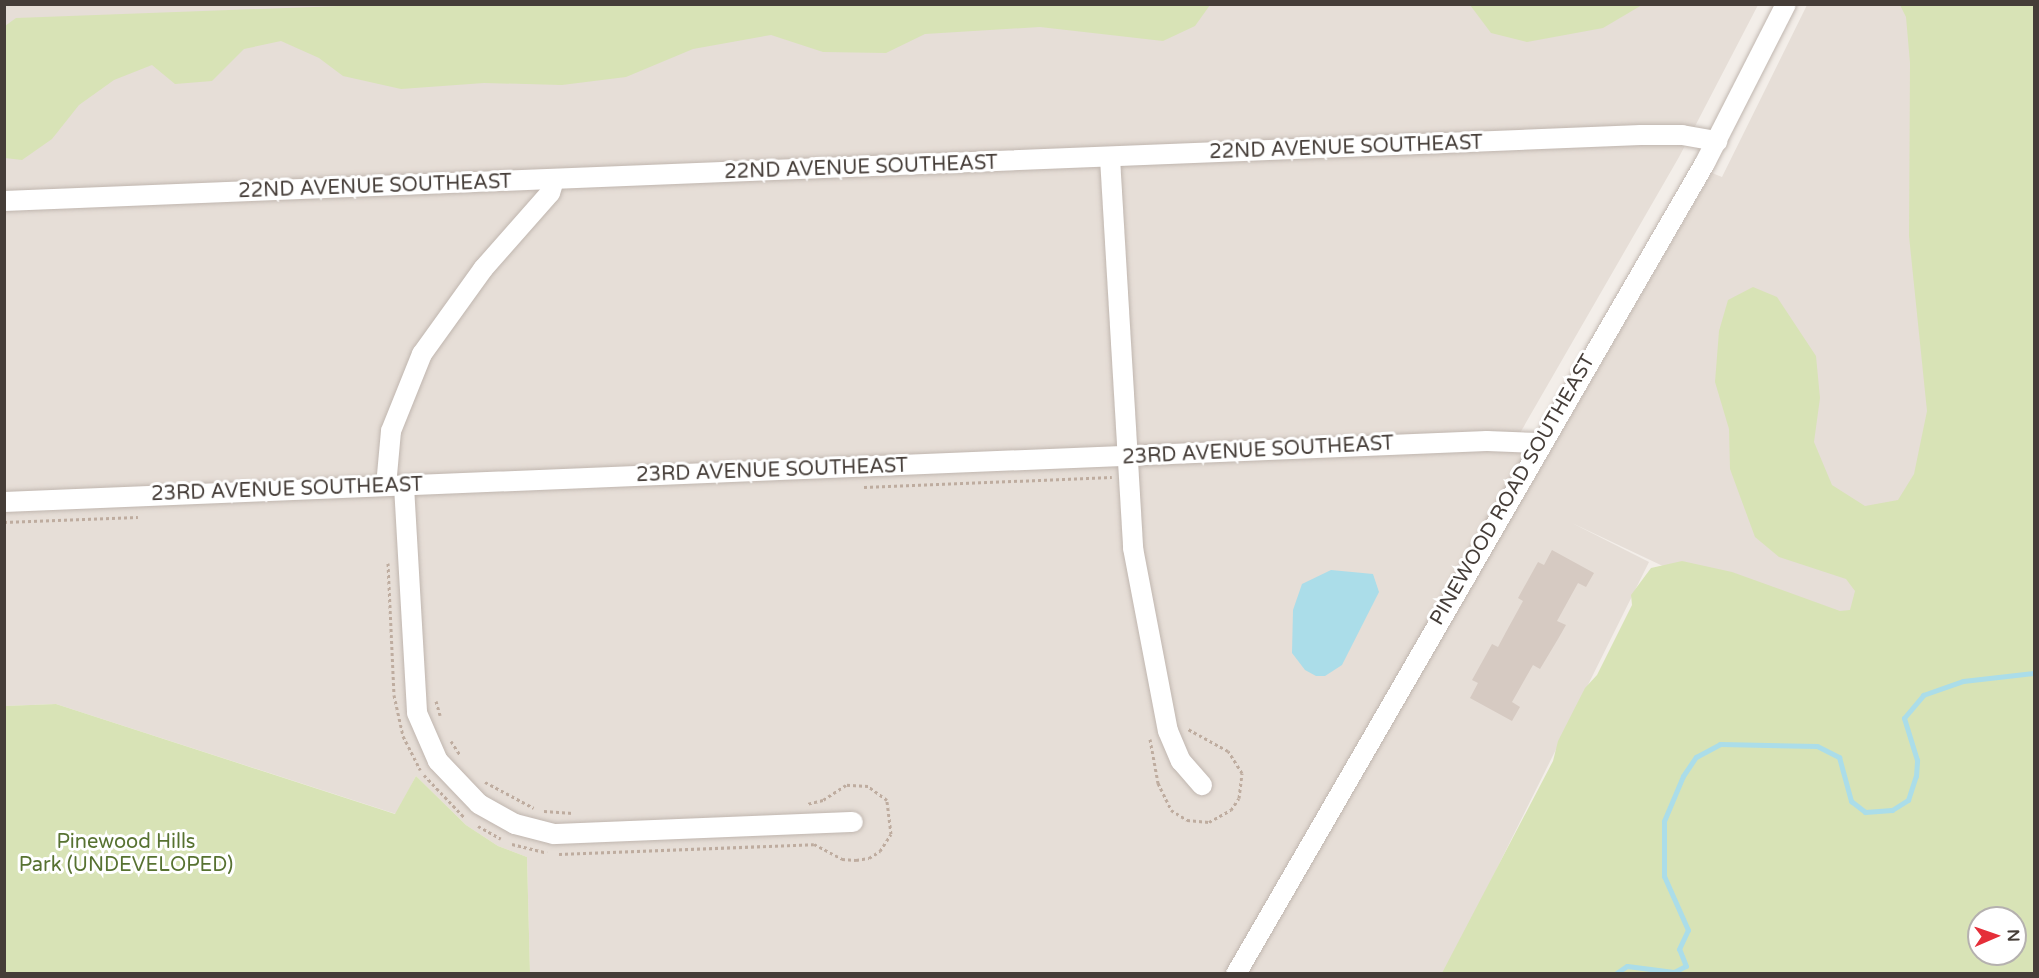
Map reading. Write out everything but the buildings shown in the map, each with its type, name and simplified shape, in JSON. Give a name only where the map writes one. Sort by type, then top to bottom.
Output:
[{"type":"street","name":"PINEWOOD ROAD SOUTHEAST","points":[[1236,974],[1540,443],[1717,141],[1786,4]]},
{"type":"street","name":"22ND AVENUE SOUTHEAST","points":[[4,201],[1641,135],[1682,135],[1717,141]]},
{"type":"street","points":[[1110,158],[1133,548],[1168,731],[1181,761],[1202,785]]},
{"type":"street","points":[[554,180],[550,193],[483,268],[422,354],[395,415],[395,486],[417,713],[438,760],[479,804],[515,824],[554,834],[853,822]]},
{"type":"street","name":"23RD AVENUE SOUTHEAST","points":[[4,502],[1505,440],[1540,443]]},
{"type":"path","points":[[859,487],[1111,477]]},
{"type":"path","points":[[4,522],[146,516]]},
{"type":"path","points":[[388,552],[394,695],[403,736],[434,789],[451,807],[488,833],[528,850],[552,854],[814,844],[842,859],[856,860],[869,858],[880,851],[891,834],[888,800],[868,786],[846,785],[823,800],[799,804]]},
{"type":"path","points":[[435,690],[442,722]]},
{"type":"path","points":[[448,736],[466,763]]},
{"type":"path","points":[[478,776],[508,797],[538,810],[579,813]]},
{"type":"shaded area","points":[[4,5],[1758,5],[1679,157],[1516,440],[1540,443],[1511,494],[1523,499],[1712,173],[1722,177],[1807,5],[1968,5],[1920,688],[1572,523],[1649,562],[1445,973],[530,973],[527,857],[498,846],[466,825],[416,776],[396,814],[56,704],[5,706]]},
{"type":"green space","points":[[393,4],[1210,5],[1195,26],[1163,41],[1040,27],[925,34],[886,53],[823,52],[771,35],[693,49],[626,77],[562,85],[484,83],[401,89],[343,76],[319,58],[281,41],[244,49],[212,81],[175,84],[152,65],[114,80],[79,105],[52,139],[22,160],[5,158],[5,26],[16,18]]},
{"type":"green space","points":[[1470,5],[1642,5],[1603,28],[1527,42],[1491,33]]},
{"type":"green space","points":[[1900,5],[2034,5],[2034,973],[1442,973],[1553,761],[1558,741],[1585,688],[1597,675],[1632,605],[1631,595],[1651,568],[1682,561],[1732,572],[1840,611],[1850,610],[1855,591],[1846,579],[1779,557],[1755,537],[1730,469],[1729,429],[1715,382],[1719,331],[1728,300],[1753,287],[1777,297],[1816,356],[1820,398],[1814,442],[1832,485],[1865,506],[1898,500],[1914,474],[1927,411],[1909,236],[1910,63],[1906,17]]},
{"type":"green space","name":"Pinewood Hills Park (UNDEVELOPED)","points":[[56,704],[395,814],[416,776],[466,825],[498,846],[527,857],[530,973],[5,973],[5,706]]},
{"type":"water","points":[[1331,570],[1373,574],[1379,592],[1342,665],[1325,676],[1316,676],[1305,670],[1292,653],[1293,610],[1302,584]]},
{"type":"waterway","points":[[1615,974],[1627,966],[1674,972],[1686,966],[1679,949],[1688,930],[1664,876],[1664,821],[1683,776],[1696,757],[1720,744],[1817,746],[1839,757],[1851,801],[1865,812],[1892,810],[1908,800],[1916,776],[1917,760],[1904,718],[1923,695],[1963,681],[2034,673]]}]
